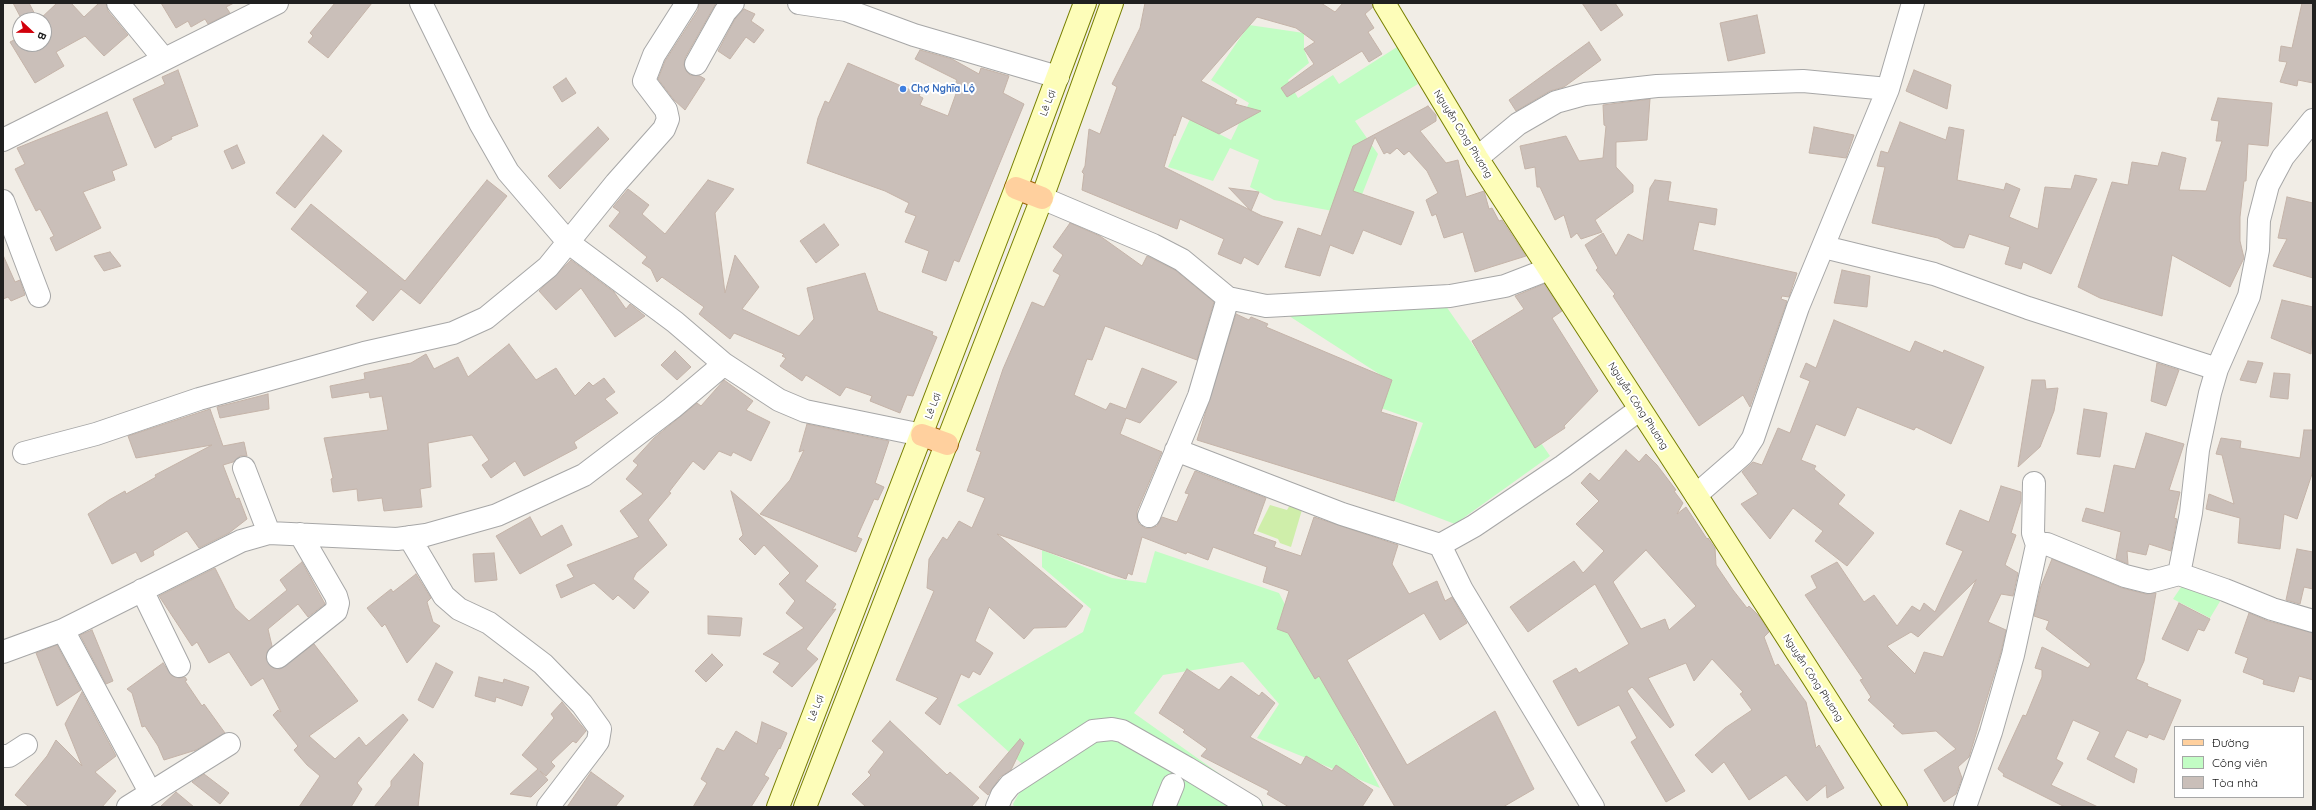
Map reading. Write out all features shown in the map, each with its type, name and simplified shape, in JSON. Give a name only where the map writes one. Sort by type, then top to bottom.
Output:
[{"type":"main road","name":"Lê Lợi","points":[[778,807],[922,435],[1085,3]]},
{"type":"main road","points":[[806,807],[1042,198],[1112,3]]},
{"type":"main road","name":"Nguyễn Công Phương","points":[[1384,3],[1477,158],[1550,269],[1639,410],[1696,495],[1896,807]]},
{"type":"main road","points":[[1016,188],[1042,198]]},
{"type":"main road","points":[[922,435],[947,444]]},
{"type":"street","points":[[118,3],[164,59]]},
{"type":"street","points":[[3,140],[277,3]]},
{"type":"street","points":[[420,3],[508,172],[569,243],[675,322],[724,364],[778,400],[805,412],[922,435]]},
{"type":"street","points":[[24,453],[96,434],[199,399],[364,352],[453,333],[486,318],[548,267],[569,243],[616,183],[664,129],[668,119],[666,110],[644,81],[654,55],[687,3]]},
{"type":"street","points":[[696,64],[725,12],[733,3]]},
{"type":"street","points":[[799,3],[846,10],[914,36],[1058,77]]},
{"type":"street","points":[[1696,495],[1742,455],[1753,438],[1798,307],[1888,89],[1913,3]]},
{"type":"street","points":[[1477,158],[1518,124],[1556,102],[1585,94],[1657,86],[1804,81],[1888,89]]},
{"type":"street","points":[[2179,574],[2191,513],[2198,450],[2216,369],[2250,296],[2258,250],[2259,220],[2268,185],[2283,157],[2313,120]]},
{"type":"street","points":[[1042,198],[1153,245],[1182,260],[1228,298],[1266,306],[1450,296],[1505,286],[1550,269]]},
{"type":"street","points":[[3,202],[39,296]]},
{"type":"street","points":[[1824,247],[1934,274],[2028,308],[2216,369]]},
{"type":"street","points":[[1150,516],[1176,450],[1200,396],[1228,298]]},
{"type":"street","points":[[3,652],[63,630],[241,541],[269,533],[397,539],[426,535],[497,516],[584,475],[672,408],[724,364]]},
{"type":"street","points":[[1440,545],[1474,526],[1563,466],[1639,410]]},
{"type":"street","points":[[1176,450],[1342,514],[1440,545],[1462,590],[1593,807]]},
{"type":"street","points":[[244,468],[269,533]]},
{"type":"street","points":[[1965,807],[1992,732],[2013,655],[2037,545],[2033,533],[2034,483]]},
{"type":"street","points":[[278,657],[336,610],[338,603],[336,596],[300,534]]},
{"type":"street","points":[[408,537],[444,596],[459,609],[489,623],[543,664],[582,704],[600,729],[598,740],[593,748],[548,807]]},
{"type":"street","points":[[2037,545],[2047,544],[2125,576],[2149,582],[2179,574],[2272,609],[2313,621]]},
{"type":"street","points":[[142,590],[179,666]]},
{"type":"street","points":[[63,630],[150,792]]},
{"type":"street","points":[[997,807],[1002,794],[1010,785],[1093,731],[1112,729],[1122,731],[1251,807]]},
{"type":"street","points":[[128,807],[228,744]]},
{"type":"street","points":[[3,756],[9,756],[26,745]]},
{"type":"street","points":[[1164,807],[1173,785]]},
{"type":"green space","points":[[1249,25],[1304,33],[1304,49],[1309,63],[1288,80],[1298,98],[1333,75],[1339,84],[1397,47],[1418,84],[1355,121],[1378,154],[1354,215],[1274,200],[1250,187],[1259,160],[1230,148],[1213,181],[1168,167],[1190,119],[1231,140],[1249,103],[1211,80]]},
{"type":"green space","points":[[1439,296],[1550,456],[1455,524],[1394,501],[1423,423],[1381,408],[1390,381],[1272,305]]},
{"type":"green space","points":[[1227,460],[1351,505],[1346,516],[1304,503],[1291,547],[1280,543],[1278,539],[1257,531],[1270,505],[1287,510],[1290,505]]},
{"type":"green space","points":[[1042,550],[1112,578],[1146,583],[1155,551],[1279,593],[1380,788],[1257,738],[1279,704],[1243,662],[1163,675],[1134,713],[1266,807],[1014,807],[1013,804],[1031,772],[957,705],[1083,632],[1091,609],[1042,567]]},
{"type":"green space","points":[[2192,571],[2225,593],[2210,618],[2173,599]]},
{"type":"building","points":[[13,3],[29,3],[34,12],[18,12]]},
{"type":"building","points":[[57,3],[71,3],[84,17],[99,3],[106,3],[108,11],[128,35],[104,56],[85,36],[56,52],[64,66],[35,83],[16,52],[52,52],[52,12],[47,12]]},
{"type":"building","points":[[161,3],[234,3],[226,7],[230,13],[208,24],[205,19],[191,27],[188,21],[176,28]]},
{"type":"building","points":[[335,3],[372,3],[328,58],[308,42],[313,36],[310,33]]},
{"type":"building","points":[[699,3],[716,3],[685,58],[684,65],[686,71],[690,75],[700,76],[705,79],[685,110],[674,100],[658,79],[665,61],[698,10]]},
{"type":"building","points":[[1145,3],[1321,3],[1335,12],[1343,3],[1372,3],[1373,7],[1365,14],[1374,28],[1368,32],[1382,54],[1369,62],[1362,51],[1287,97],[1281,88],[1314,64],[1304,49],[1315,42],[1296,28],[1257,17],[1201,81],[1237,100],[1235,104],[1261,111],[1219,134],[1182,116],[1175,136],[1174,134],[1164,167],[1262,216],[1283,222],[1258,265],[1244,257],[1241,264],[1218,254],[1224,239],[1180,219],[1177,229],[1082,190],[1084,174],[1082,172],[1085,166],[1089,129],[1100,134],[1117,87],[1112,84],[1140,28]]},
{"type":"building","points":[[1582,3],[1615,3],[1623,15],[1601,31]]},
{"type":"building","points":[[2302,3],[2313,3],[2313,83],[2298,80],[2297,86],[2280,82],[2287,62],[2279,61],[2281,46],[2292,48]]},
{"type":"building","points":[[744,9],[755,14],[751,21],[764,30],[754,43],[746,37],[730,59],[718,51],[735,19]]},
{"type":"building","points":[[1757,15],[1765,53],[1728,61],[1720,23]]},
{"type":"building","points":[[1589,42],[1601,60],[1564,87],[1550,91],[1516,111],[1509,100]]},
{"type":"building","points":[[920,50],[952,59],[979,74],[981,68],[1009,76],[1003,93],[1024,104],[959,262],[954,260],[946,281],[922,272],[929,251],[905,242],[916,216],[905,212],[909,203],[885,191],[807,163],[818,118],[825,101],[829,103],[848,63],[920,94],[919,96],[923,98],[920,105],[948,116],[958,88],[954,86],[957,80],[915,59]]},
{"type":"building","points":[[178,70],[198,126],[171,137],[172,139],[155,148],[133,99],[165,84],[162,77]]},
{"type":"building","points":[[1914,70],[1951,85],[1947,109],[1906,91]]},
{"type":"building","points":[[566,78],[576,93],[562,102],[553,87]]},
{"type":"building","points":[[2218,98],[2272,103],[2268,146],[2248,144],[2246,181],[2244,181],[2240,217],[2240,241],[2244,258],[2230,287],[2172,255],[2162,316],[2100,298],[2078,287],[2112,182],[2128,185],[2132,162],[2158,166],[2162,152],[2186,158],[2179,190],[2206,191],[2222,141],[2216,141],[2219,121],[2211,120]]},
{"type":"building","points":[[1650,99],[1647,140],[1616,142],[1616,167],[1633,185],[1633,192],[1595,220],[1602,232],[1581,239],[1577,233],[1571,238],[1564,215],[1555,220],[1540,187],[1537,187],[1535,167],[1525,169],[1520,146],[1566,136],[1579,161],[1603,158],[1606,126],[1604,125],[1603,105]]},
{"type":"building","points":[[1428,106],[1436,115],[1436,121],[1420,131],[1446,163],[1458,160],[1466,197],[1484,191],[1489,209],[1492,208],[1499,221],[1502,220],[1526,256],[1475,272],[1463,232],[1444,238],[1436,214],[1432,216],[1426,200],[1438,193],[1427,171],[1409,151],[1404,155],[1397,148],[1390,154],[1387,152],[1384,154],[1375,137],[1353,191],[1414,212],[1401,245],[1363,230],[1353,254],[1330,245],[1320,276],[1285,267],[1298,228],[1321,236],[1353,146]]},
{"type":"building","points":[[107,112],[127,165],[112,171],[115,180],[83,192],[101,228],[56,251],[50,238],[54,236],[40,209],[36,211],[15,169],[25,164],[17,148]]},
{"type":"building","points":[[1900,122],[1946,140],[1949,127],[1964,130],[1957,180],[2004,190],[2006,183],[2020,189],[2009,217],[2038,229],[2045,187],[2071,189],[2075,175],[2097,179],[2051,274],[2023,262],[2021,269],[2005,264],[2010,247],[1969,234],[1964,248],[1954,247],[1938,238],[1872,223],[1885,167],[1877,166],[1881,151],[1888,153]]},
{"type":"building","points":[[598,127],[609,139],[560,189],[548,176]]},
{"type":"building","points":[[1814,127],[1854,135],[1846,158],[1809,153]]},
{"type":"building","points":[[323,135],[342,151],[295,208],[276,193]]},
{"type":"building","points":[[237,145],[245,163],[232,169],[224,151]]},
{"type":"building","points":[[487,180],[507,196],[420,304],[401,289],[373,321],[356,306],[368,292],[291,229],[311,204],[405,281]]},
{"type":"building","points":[[708,180],[734,189],[715,213],[725,293],[735,255],[759,287],[742,309],[799,336],[814,319],[807,288],[865,273],[878,311],[933,332],[932,335],[937,337],[913,396],[907,395],[900,413],[870,401],[872,396],[846,387],[840,396],[806,375],[802,381],[780,366],[786,358],[782,356],[784,354],[734,333],[730,339],[699,314],[704,307],[662,277],[657,282],[651,269],[642,263],[647,257],[609,226],[620,212],[613,207],[628,189],[649,205],[642,214],[665,234]]},
{"type":"building","points":[[1655,180],[1671,182],[1668,201],[1717,209],[1715,225],[1699,222],[1693,250],[1797,273],[1789,297],[1782,296],[1781,299],[1787,301],[1750,407],[1743,395],[1699,426],[1613,296],[1615,294],[1596,270],[1598,268],[1585,245],[1603,233],[1616,256],[1628,234],[1643,241],[1650,188]]},
{"type":"building","points":[[1229,188],[1259,192],[1251,211]]},
{"type":"building","points":[[2287,197],[2313,203],[2313,278],[2273,266],[2287,239],[2278,238]]},
{"type":"building","points":[[1070,223],[1100,236],[1142,266],[1147,256],[1175,270],[1214,302],[1197,360],[1105,326],[1092,360],[1087,359],[1074,395],[1106,410],[1110,403],[1126,409],[1142,368],[1177,382],[1140,423],[1126,418],[1120,434],[1162,452],[1137,511],[1139,524],[1145,528],[1151,528],[1157,526],[1162,517],[1177,522],[1189,494],[1185,493],[1195,471],[1266,498],[1253,534],[1276,542],[1274,547],[1301,556],[1314,517],[1398,545],[1392,564],[1409,594],[1437,581],[1445,601],[1452,597],[1467,623],[1440,640],[1424,613],[1347,660],[1407,765],[1495,711],[1534,789],[1503,807],[1395,807],[1319,676],[1315,679],[1288,633],[1277,629],[1289,591],[1263,582],[1267,567],[1213,547],[1208,560],[1187,552],[1186,554],[1142,537],[1132,575],[1128,573],[1126,579],[997,534],[1083,606],[1066,627],[1034,628],[1024,639],[989,607],[975,641],[993,653],[980,675],[973,671],[969,678],[961,674],[940,725],[925,713],[938,698],[896,680],[934,591],[927,588],[929,559],[943,537],[947,540],[959,521],[972,528],[985,498],[967,491],[981,452],[976,450],[1003,369],[1032,302],[1044,307],[1060,275],[1053,271],[1063,255],[1053,247]]},
{"type":"building","points":[[824,224],[839,245],[816,263],[800,241]]},
{"type":"building","points":[[110,252],[121,266],[104,271],[94,256]]},
{"type":"building","points":[[3,255],[15,282],[20,280],[25,295],[11,301],[8,297],[3,299]]},
{"type":"building","points":[[571,260],[614,292],[626,309],[630,304],[645,316],[615,337],[581,288],[556,310],[539,291]]},
{"type":"building","points":[[1842,270],[1870,276],[1867,307],[1834,303]]},
{"type":"building","points":[[1544,284],[1562,311],[1552,318],[1598,391],[1564,426],[1565,428],[1535,448],[1472,341],[1524,309],[1515,296]]},
{"type":"building","points":[[2282,300],[2313,307],[2311,354],[2271,338]]},
{"type":"building","points":[[1236,314],[1249,320],[1251,317],[1268,324],[1266,327],[1392,380],[1381,412],[1417,423],[1394,501],[1197,440]]},
{"type":"building","points":[[1834,320],[1910,352],[1915,341],[1943,353],[1944,350],[1984,367],[1951,444],[1916,427],[1914,430],[1857,407],[1845,436],[1816,424],[1801,460],[1816,466],[1814,469],[1845,495],[1838,504],[1874,533],[1847,566],[1815,541],[1823,531],[1793,508],[1770,539],[1741,504],[1758,494],[1742,472],[1753,462],[1762,465],[1778,428],[1790,433],[1810,381],[1800,377],[1806,363],[1816,368]]},
{"type":"building","points":[[509,344],[536,380],[556,368],[575,396],[589,382],[593,386],[604,378],[615,392],[605,399],[618,413],[574,442],[577,448],[524,476],[515,461],[491,478],[482,465],[489,460],[472,435],[428,443],[431,487],[420,489],[422,507],[384,511],[382,498],[358,501],[357,489],[333,492],[331,479],[333,478],[324,438],[388,430],[382,396],[370,398],[369,392],[332,398],[330,386],[365,379],[364,373],[411,363],[426,354],[434,369],[458,357],[468,377]]},
{"type":"building","points":[[675,351],[691,367],[677,380],[661,365]]},
{"type":"building","points":[[2248,361],[2263,363],[2256,383],[2240,380]]},
{"type":"building","points":[[2157,363],[2179,370],[2166,406],[2151,401]]},
{"type":"building","points":[[2274,373],[2290,374],[2288,399],[2270,397]]},
{"type":"building","points":[[724,380],[753,401],[746,410],[770,422],[751,461],[733,452],[731,456],[719,451],[704,470],[693,461],[669,492],[671,493],[648,520],[667,545],[636,573],[633,579],[649,592],[634,609],[618,595],[613,600],[594,583],[561,598],[556,585],[574,577],[567,565],[639,537],[620,511],[643,494],[626,479],[638,465],[633,461],[654,438],[697,403],[701,406]]},
{"type":"building","points":[[2032,380],[2045,380],[2046,389],[2058,388],[2054,411],[2040,447],[2018,467]]},
{"type":"building","points":[[268,394],[269,409],[220,418],[217,407]]},
{"type":"building","points":[[210,409],[223,446],[244,442],[247,456],[240,456],[233,462],[223,465],[236,499],[239,498],[247,519],[229,533],[199,548],[187,531],[153,551],[154,555],[141,562],[136,552],[112,564],[88,514],[125,491],[126,494],[156,477],[155,475],[212,445],[136,458],[128,436]]},
{"type":"building","points":[[2084,409],[2107,413],[2100,457],[2077,454]]},
{"type":"building","points":[[807,424],[889,441],[875,483],[884,487],[878,500],[874,499],[857,537],[862,539],[856,552],[760,514],[790,480],[804,450],[799,452]]},
{"type":"building","points":[[2304,430],[2313,430],[2313,471],[2297,519],[2284,514],[2280,549],[2238,543],[2240,518],[2206,509],[2209,494],[2234,504],[2222,455],[2216,454],[2221,438],[2241,441],[2240,448],[2300,458]]},
{"type":"building","points":[[2146,433],[2184,444],[2169,490],[2180,492],[2174,518],[2177,519],[2171,551],[2149,544],[2146,555],[2127,551],[2128,564],[2116,559],[2121,532],[2082,521],[2086,508],[2104,513],[2114,465],[2135,469]]},
{"type":"building","points":[[1626,450],[1639,462],[1646,454],[1657,465],[1676,490],[1674,491],[1683,503],[1677,514],[1686,507],[1707,539],[1708,538],[1715,548],[1716,565],[1747,608],[1749,606],[1760,617],[1769,632],[1764,637],[1775,666],[1778,664],[1806,702],[1816,748],[1819,745],[1844,788],[1827,798],[1826,785],[1807,801],[1786,775],[1749,800],[1724,762],[1712,773],[1695,755],[1725,728],[1752,710],[1740,694],[1743,692],[1712,659],[1694,681],[1686,663],[1648,678],[1674,725],[1670,728],[1632,687],[1627,691],[1685,791],[1666,802],[1631,742],[1637,738],[1619,705],[1578,726],[1553,681],[1576,668],[1579,673],[1629,644],[1595,584],[1528,632],[1510,607],[1574,561],[1583,573],[1604,551],[1576,524],[1599,501],[1581,483],[1590,473],[1599,481]],"holes":[[[1646,550],[1696,606],[1669,630],[1665,619],[1641,629],[1613,582]]]},
{"type":"building","points":[[2001,486],[2021,492],[2021,501],[2011,533],[2016,535],[2005,565],[2018,573],[2013,596],[2001,594],[1988,622],[2006,630],[2001,652],[1969,757],[1958,767],[1962,778],[1956,794],[1944,802],[1924,770],[1956,749],[1936,731],[1902,734],[1893,726],[1895,725],[1868,700],[1871,697],[1860,680],[1863,679],[1805,595],[1817,588],[1811,576],[1837,562],[1864,602],[1874,595],[1897,626],[1912,606],[1920,611],[1924,603],[1935,612],[1963,551],[1946,544],[1960,510],[1989,522]],"holes":[[[1976,580],[1943,657],[1924,652],[1915,674],[1887,646],[1911,632],[1918,637]]]},
{"type":"building","points":[[731,491],[818,566],[805,581],[836,604],[832,610],[836,609],[806,649],[818,659],[792,687],[773,672],[780,663],[763,654],[804,628],[786,613],[795,601],[779,584],[790,573],[764,545],[755,555],[739,539],[743,535]]},
{"type":"building","points":[[530,517],[541,537],[562,525],[572,545],[520,574],[496,536]]},
{"type":"building","points":[[2297,549],[2313,552],[2313,589],[2304,587],[2300,604],[2286,600]]},
{"type":"building","points":[[494,553],[497,580],[475,582],[473,554]]},
{"type":"building","points":[[2052,559],[2122,588],[2146,594],[2156,593],[2144,661],[2136,679],[2148,684],[2147,686],[2181,700],[2164,740],[2149,734],[2147,738],[2127,730],[2114,757],[2137,769],[2134,783],[2087,759],[2100,732],[2073,720],[2056,759],[2063,763],[2051,785],[2098,807],[2065,807],[2003,776],[2004,774],[1998,769],[2023,715],[2026,716],[2042,677],[2042,670],[2035,668],[2042,647],[2088,668],[2091,664],[2046,629],[2049,621],[2034,616],[2041,586]]},
{"type":"building","points":[[302,562],[325,604],[308,617],[298,604],[268,629],[272,646],[267,652],[266,659],[273,668],[280,669],[314,644],[358,701],[309,736],[335,759],[359,737],[366,746],[403,714],[408,720],[357,783],[362,789],[351,807],[299,807],[320,776],[307,765],[294,750],[298,746],[273,715],[278,710],[281,712],[263,678],[251,686],[229,652],[209,663],[197,642],[192,646],[159,596],[215,568],[235,608],[249,621],[287,590],[280,580]]},
{"type":"building","points":[[416,574],[431,598],[427,602],[433,622],[440,626],[407,663],[385,624],[382,627],[367,608],[391,589],[393,592]]},
{"type":"building","points":[[2179,603],[2210,619],[2204,631],[2198,629],[2188,651],[2162,639]]},
{"type":"building","points":[[2249,613],[2268,621],[2313,633],[2313,680],[2299,676],[2294,692],[2263,684],[2264,680],[2243,672],[2248,658],[2235,653]]},
{"type":"building","points":[[708,616],[742,618],[740,636],[708,634]]},
{"type":"building","points":[[92,630],[113,681],[106,684],[80,635]]},
{"type":"building","points":[[57,645],[81,690],[57,706],[36,653]]},
{"type":"building","points":[[712,654],[723,665],[706,682],[695,671]]},
{"type":"building","points":[[163,663],[172,676],[179,678],[185,677],[187,680],[185,681],[202,706],[204,704],[225,733],[196,750],[164,760],[158,746],[145,726],[142,727],[132,693],[127,689]]},
{"type":"building","points":[[436,663],[453,672],[433,708],[418,700]]},
{"type":"building","points":[[1187,669],[1219,690],[1231,676],[1259,696],[1262,692],[1275,703],[1250,737],[1301,765],[1306,756],[1332,771],[1336,765],[1373,790],[1362,807],[1289,807],[1267,794],[1269,791],[1201,756],[1207,749],[1183,732],[1185,730],[1159,713]]},
{"type":"building","points":[[479,677],[503,683],[504,679],[529,687],[522,706],[496,697],[495,702],[475,696]]},
{"type":"building","points":[[82,692],[116,756],[95,772],[116,791],[102,807],[29,807],[15,795],[47,756],[56,740],[82,766],[65,724]]},
{"type":"building","points":[[562,702],[586,731],[576,743],[573,741],[551,762],[555,766],[546,776],[540,771],[548,780],[531,797],[510,794],[538,769],[522,755],[554,718],[551,714]]},
{"type":"building","points":[[890,721],[947,775],[950,772],[979,798],[971,807],[866,807],[852,794],[871,775],[868,772],[884,752],[872,741]]},
{"type":"building","points":[[762,722],[787,733],[780,749],[779,748],[764,775],[769,778],[751,807],[693,807],[707,783],[701,779],[717,748],[724,751],[736,731],[757,744]]},
{"type":"building","points":[[1020,739],[1024,743],[1011,770],[1000,777],[988,795],[979,787]]},
{"type":"building","points":[[414,754],[423,763],[418,807],[374,807],[391,786],[391,781]]},
{"type":"building","points":[[591,772],[624,796],[615,807],[567,807]]},
{"type":"building","points":[[204,774],[229,793],[220,804],[192,782]]},
{"type":"building","points":[[176,792],[194,807],[160,807]]},
{"type":"place","name":"Chợ Nghĩa Lộ","points":[[903,89]]}]
